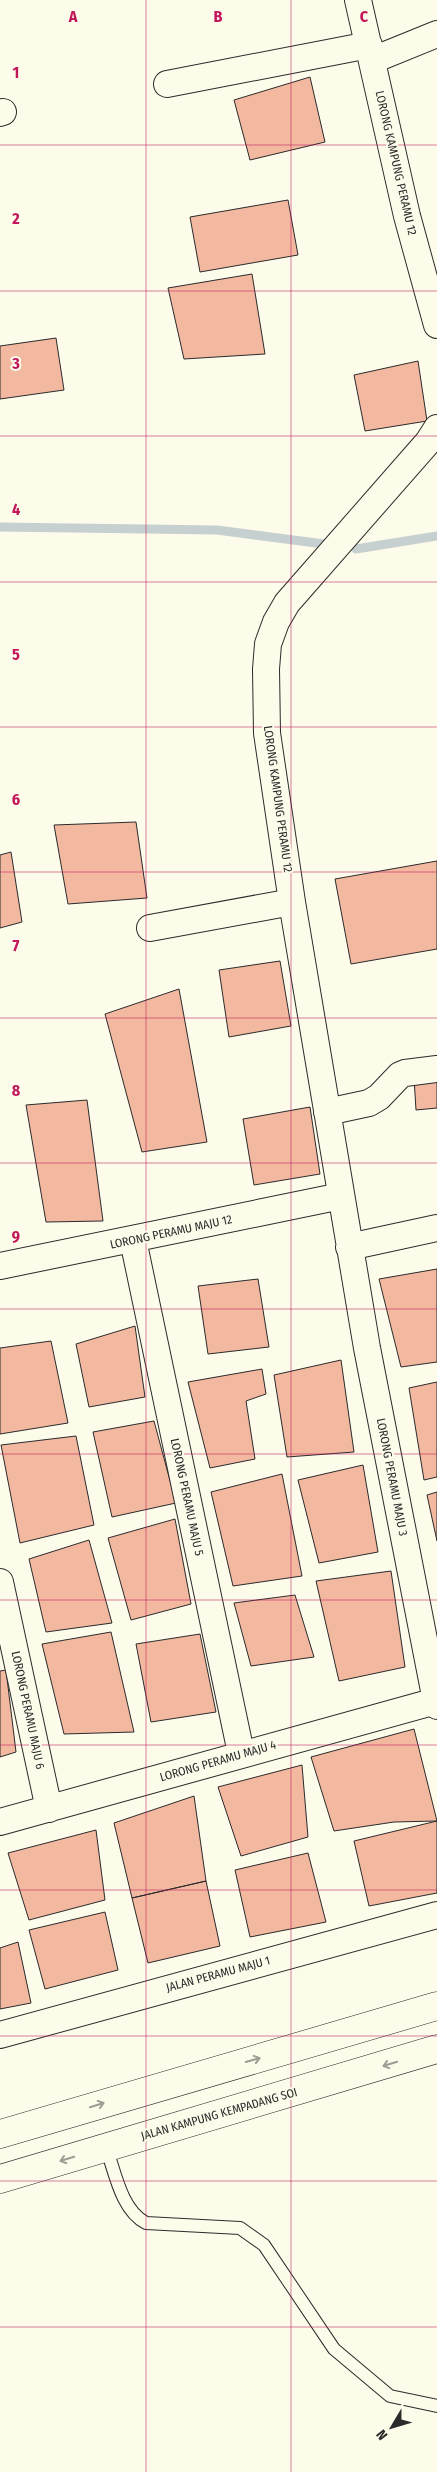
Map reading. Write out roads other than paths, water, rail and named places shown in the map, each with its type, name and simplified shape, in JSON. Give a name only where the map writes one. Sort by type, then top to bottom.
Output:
[{"type":"highway","points":[[0,2134],[437,2006]]},
{"type":"highway","name":"JALAN KAMPUNG KEMPADANG SOI","points":[[0,2180],[437,2049]]},
{"type":"street","name":"LORONG KAMPUNG PERAMU 12","points":[[358,0],[372,53],[407,216],[437,325]]},
{"type":"street","points":[[166,84],[372,53],[437,34]]},
{"type":"street","name":"LORONG KAMPUNG PERAMU 12","points":[[341,1196],[292,902],[268,733],[266,669],[268,644],[276,622],[287,603],[346,538],[428,442],[437,428]]},
{"type":"street","points":[[150,928],[292,902]]},
{"type":"street","points":[[327,1112],[369,1102],[379,1097],[400,1075],[405,1073],[437,1069]]},
{"type":"street","name":"LORONG PERAMU MAJU 12","points":[[0,1266],[341,1196]]},
{"type":"street","name":"LORONG PERAMU MAJU 3","points":[[341,1196],[349,1247],[436,1703]]},
{"type":"street","points":[[349,1247],[437,1228]]},
{"type":"street","name":"LORONG PERAMU MAJU 5","points":[[133,1240],[241,1754]]},
{"type":"street","name":"LORONG PERAMU MAJU 6","points":[[0,1582],[49,1809]]},
{"type":"street","name":"LORONG PERAMU MAJU 4","points":[[0,1822],[241,1754],[436,1703]]},
{"type":"street","name":"JALAN PERAMU MAJU 1","points":[[0,2035],[437,1915]]},
{"type":"lane","points":[[106,2147],[129,2209],[136,2218],[146,2223],[240,2228],[264,2245],[334,2349],[390,2396],[437,2406]]},
{"type":"waterway","points":[[0,527],[217,530],[324,544]]},
{"type":"waterway","points":[[356,549],[437,536]]}]
